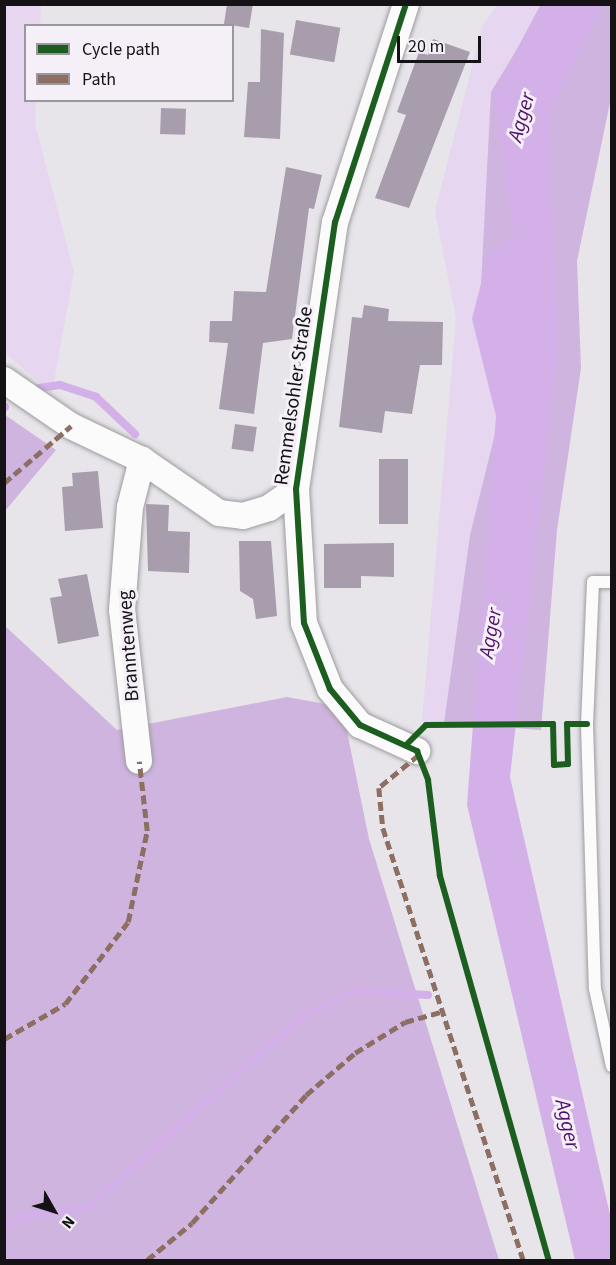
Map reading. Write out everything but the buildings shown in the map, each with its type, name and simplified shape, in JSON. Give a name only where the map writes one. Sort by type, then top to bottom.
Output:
[{"type":"street","name":"Remmelsohler Straße","points":[[406,4],[334,222],[296,489],[304,623],[330,689],[360,724],[417,751]]},
{"type":"street","points":[[4,380],[71,426],[142,460],[219,513],[243,516],[269,508],[296,489]]},
{"type":"street","name":"Branntenweg","points":[[139,761],[122,610],[130,507],[142,460]]},
{"type":"lane","points":[[612,582],[593,582],[587,724],[595,989],[612,1066]]},
{"type":"shaded area","points":[[5,4],[41,5],[40,24],[24,24],[24,102],[36,102],[35,124],[74,272],[52,393],[5,353]]},
{"type":"shaded area","points":[[497,5],[544,5],[500,413],[470,535],[444,723],[422,721],[456,318],[435,211],[482,27]]},
{"type":"shaded area","points":[[544,5],[611,5],[611,98],[577,261],[581,368],[557,530],[541,730],[444,723],[470,535],[500,413],[480,305],[491,92]]},
{"type":"shaded area","points":[[5,415],[56,450],[5,511]]},
{"type":"shaded area","points":[[4,625],[117,730],[287,697],[342,707],[369,839],[499,1260],[5,1260]]},
{"type":"water","name":"Agger","points":[[541,4],[603,5],[549,113],[558,349],[510,777],[611,1219],[611,1260],[575,1260],[467,805],[496,416],[472,319],[489,252],[513,235],[494,92]]},
{"type":"waterway","points":[[39,388],[60,385],[96,397],[135,434]]},
{"type":"waterway","points":[[4,1225],[27,1215],[87,1208],[300,1018],[354,991],[428,995]]},
{"type":"marked path","points":[[4,483],[71,426]]},
{"type":"marked path","points":[[419,755],[379,788],[383,828],[523,1260]]},
{"type":"marked path","points":[[4,1039],[65,1004],[128,922],[147,831],[139,761]]},
{"type":"marked path","points":[[147,1260],[192,1223],[306,1095],[355,1053],[405,1022],[444,1011]]},
{"type":"cycle path","points":[[406,4],[335,222],[296,489],[304,623],[330,689],[360,725],[417,751],[428,780],[440,876],[549,1260]]},
{"type":"cycle path","points":[[408,743],[426,725],[553,724],[554,765],[568,764],[567,724],[587,724]]}]
